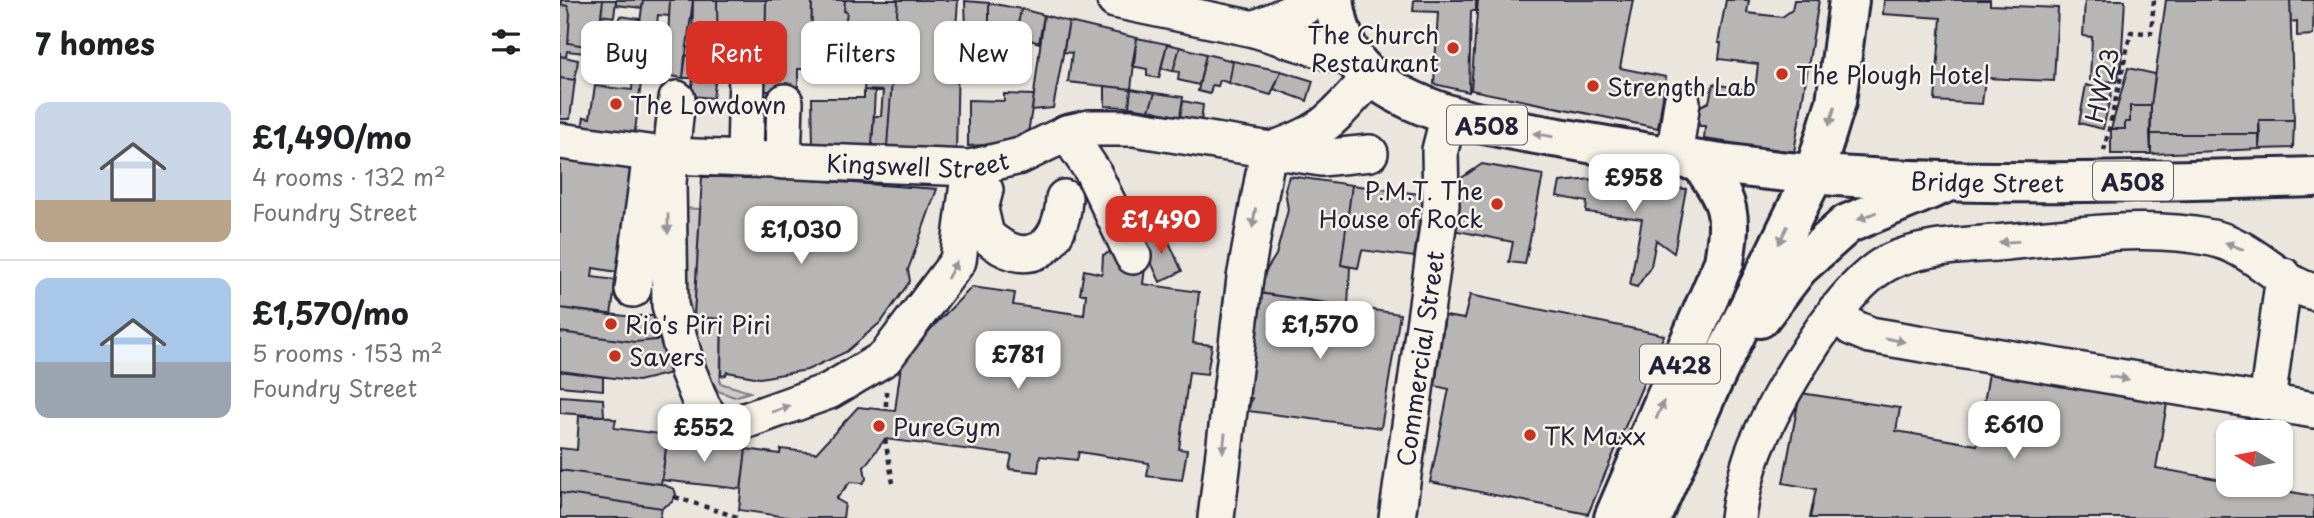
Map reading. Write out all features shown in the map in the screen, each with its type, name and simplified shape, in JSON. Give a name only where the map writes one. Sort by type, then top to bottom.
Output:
[{"type":"highway","points":[[1334,0],[1337,22],[1362,69]]},
{"type":"highway","name":"A428","points":[[1651,518],[1710,387],[1814,174],[1836,102],[1849,0]]},
{"type":"highway","name":"Bridge Street","points":[[1362,69],[1411,102],[1465,121],[1688,160],[1814,174],[1952,181],[2076,183],[2314,177]]},
{"type":"highway","name":"A428","points":[[1614,518],[1724,262],[1730,222],[1727,206],[1688,160]]},
{"type":"highway","points":[[1710,387],[1799,267],[1832,236],[1847,224],[1952,181]]},
{"type":"street","name":"Bridge Street","points":[[1115,0],[1254,29],[1362,69]]},
{"type":"street","points":[[1254,29],[1304,7],[1312,0]]},
{"type":"street","name":"Kingswell Street","points":[[1268,151],[1310,137],[1334,120],[1362,69]]},
{"type":"street","points":[[745,159],[747,84]]},
{"type":"street","points":[[633,289],[653,154],[677,99]]},
{"type":"street","points":[[783,161],[785,102]]},
{"type":"street","points":[[1682,102],[1688,160]]},
{"type":"street","name":"Commercial Street","points":[[1397,518],[1441,205],[1440,150],[1449,116]]},
{"type":"street","name":"Kingswell Street","points":[[560,141],[653,154],[981,167],[1020,156],[1067,133],[1088,128],[1134,128],[1321,158],[1370,153]]},
{"type":"street","points":[[1067,133],[1093,172],[1133,256]]},
{"type":"street","points":[[1216,518],[1245,278],[1268,151]]},
{"type":"street","points":[[653,154],[668,182],[670,305],[688,371],[702,405],[710,418],[723,426],[739,423],[829,391],[886,358],[958,261],[981,167]]},
{"type":"street","points":[[981,167],[982,225],[986,235],[1007,249],[1032,254],[1046,248],[1059,228],[1064,198]]},
{"type":"street","points":[[1738,518],[1741,492],[1759,439],[1836,310],[1864,281],[1886,264],[1918,252],[2101,234],[2168,233],[2213,238],[2248,251],[2299,284],[2288,406]]},
{"type":"street","points":[[1836,310],[1852,327],[1870,335],[2288,406],[2314,435]]},
{"type":"path","name":"HW23","points":[[2103,155],[2112,106],[2132,32],[2151,33],[2154,0]]},
{"type":"path","points":[[885,439],[893,484]]},
{"type":"path","points":[[675,496],[740,518]]},
{"type":"shaded area","points":[[677,208],[700,209],[694,317],[722,319],[720,383],[750,392],[734,397],[718,391],[691,343]]},
{"type":"building","points":[[561,0],[603,0],[601,18],[607,21],[581,21],[581,45],[568,43],[570,14],[568,6],[562,5]]},
{"type":"building","points":[[603,0],[616,0],[614,17],[601,15]]},
{"type":"building","points":[[616,0],[643,0],[642,8],[616,5]]},
{"type":"building","points":[[643,0],[670,0],[669,16],[658,15],[657,21],[640,21]]},
{"type":"building","points":[[670,0],[693,0],[690,21],[686,21],[683,78],[672,76],[672,21],[669,21]]},
{"type":"building","points":[[693,0],[717,0],[717,21],[693,21]]},
{"type":"building","points":[[717,0],[766,0],[766,21],[717,21]]},
{"type":"building","points":[[766,0],[812,0],[812,21],[801,21],[798,91],[765,91],[765,84],[787,84],[787,21],[766,21]]},
{"type":"building","points":[[812,0],[845,0],[846,21],[811,21]]},
{"type":"building","points":[[845,0],[898,0],[896,21],[846,21],[847,12],[844,11]]},
{"type":"building","points":[[898,0],[958,0],[957,21],[934,21],[934,84],[957,84],[956,154],[887,146],[892,84],[920,84],[920,21],[896,21]]},
{"type":"building","name":"The Church Restaurant","points":[[1414,0],[1476,0],[1476,11],[1471,11],[1469,92],[1434,84],[1438,12],[1413,11]]},
{"type":"building","points":[[1478,0],[1633,0],[1620,68],[1666,77],[1658,128],[1471,90]]},
{"type":"building","name":"The Plough Hotel","points":[[1726,0],[1749,0],[1747,13],[1782,17],[1792,10],[1794,0],[1819,0],[1794,152],[1704,139],[1705,126],[1700,126],[1695,118],[1696,108],[1709,102],[1713,84],[1755,91],[1758,64],[1719,59],[1721,43],[1718,43]]},
{"type":"building","points":[[1884,0],[1990,0],[1990,5],[2058,8],[2054,81],[1985,78],[1982,104],[1935,101],[1941,18],[1883,14]]},
{"type":"building","points":[[2085,0],[2125,0],[2121,66],[2116,82],[2090,80],[2092,37],[2083,36]]},
{"type":"building","points":[[2166,0],[2290,0],[2294,120],[2259,120],[2260,134],[2150,134],[2151,106]]},
{"type":"building","points":[[2290,0],[2314,0],[2313,35],[2297,36],[2297,21],[2291,22]]},
{"type":"building","points":[[560,1],[562,5],[568,6],[570,14],[568,43],[581,45],[581,53],[567,51],[566,57],[560,56]]},
{"type":"building","points":[[965,1],[989,3],[989,21],[966,21]]},
{"type":"building","points":[[989,3],[1021,9],[1019,21],[989,21]]},
{"type":"building","points":[[1021,9],[1044,15],[1039,43],[1032,41],[1032,21],[1019,21]]},
{"type":"building","points":[[1044,15],[1069,22],[1053,108],[1032,110]]},
{"type":"building","points":[[620,16],[640,19],[640,21],[619,21]]},
{"type":"building","points":[[1069,22],[1137,38],[1131,89],[1068,82],[1072,53],[1063,52]]},
{"type":"building","points":[[1137,38],[1167,44],[1159,78],[1147,76],[1147,69],[1132,66]]},
{"type":"building","points":[[1167,44],[1180,47],[1173,71],[1161,68]]},
{"type":"building","points":[[1180,47],[1206,54],[1199,85],[1178,80],[1179,72],[1173,71]]},
{"type":"building","points":[[1206,54],[1233,61],[1229,83],[1220,80],[1218,86],[1212,85],[1210,94],[1198,91]]},
{"type":"building","points":[[560,56],[578,60],[575,80],[560,78]]},
{"type":"building","points":[[685,56],[686,78],[683,78]]},
{"type":"building","points":[[1233,61],[1281,71],[1271,95],[1229,83]]},
{"type":"building","points":[[2128,68],[2155,74],[2151,106],[2130,106],[2130,122],[2125,122],[2125,129],[2111,129]]},
{"type":"building","points":[[1281,71],[1313,81],[1307,101],[1274,89]]},
{"type":"building","points":[[560,78],[575,80],[570,119],[560,119]]},
{"type":"building","name":"The Lowdown","points":[[632,84],[641,84],[634,139],[581,133],[584,117],[590,118],[595,86],[632,90]]},
{"type":"building","points":[[692,84],[715,84],[713,98],[691,96]]},
{"type":"building","points":[[865,84],[892,84],[887,146],[872,145],[874,116],[881,116],[883,91],[864,90]]},
{"type":"building","points":[[2086,85],[2112,91],[2103,129],[2079,123]]},
{"type":"building","points":[[1105,86],[1131,89],[1129,107],[1105,106]]},
{"type":"building","points":[[1131,89],[1155,93],[1149,110],[1129,107]]},
{"type":"building","points":[[864,90],[875,91],[872,145],[813,146],[812,98],[864,98]]},
{"type":"building","points":[[1155,93],[1183,97],[1180,117],[1149,110]]},
{"type":"building","points":[[1004,94],[1034,95],[1028,134],[1017,143],[968,146],[968,100],[1004,101]]},
{"type":"building","points":[[1183,101],[1203,105],[1201,121],[1180,117]]},
{"type":"building","points":[[2130,106],[2151,106],[2151,154],[2111,154],[2111,129],[2125,129],[2125,122],[2130,122]]},
{"type":"building","points":[[2259,120],[2294,120],[2293,148],[2259,149]]},
{"type":"building","points":[[2150,134],[2260,134],[2259,149],[2151,154]]},
{"type":"building","points":[[560,154],[635,163],[617,272],[593,268],[592,277],[616,280],[611,315],[560,308]]},
{"type":"building","name":"P.M.T. The House of Rock","points":[[1482,164],[1543,175],[1525,264],[1509,262],[1513,242],[1453,230],[1460,179]]},
{"type":"building","points":[[725,174],[937,189],[908,270],[910,281],[882,321],[846,352],[807,370],[760,378],[727,372],[721,376],[722,319],[694,317],[702,177],[724,177]]},
{"type":"building","points":[[1289,176],[1352,185],[1341,265],[1350,267],[1348,306],[1252,292],[1276,255],[1288,210],[1285,189]]},
{"type":"building","points":[[1592,179],[1592,182],[1662,192],[1663,187],[1686,189],[1674,253],[1656,240],[1651,266],[1637,287],[1630,285],[1642,219],[1586,212],[1587,202],[1557,196],[1560,182]]},
{"type":"building","points":[[1352,185],[1419,194],[1423,198],[1414,257],[1362,250],[1358,268],[1341,265]]},
{"type":"building","points":[[1163,229],[1182,271],[1160,282],[1141,240]]},
{"type":"building","points":[[1118,249],[1145,268],[1143,284],[1199,292],[1193,343],[1212,345],[1207,374],[1189,372],[1179,449],[1187,450],[1182,480],[1147,476],[1149,463],[1079,452],[1077,460],[1040,456],[1038,472],[1009,469],[1012,455],[885,439],[864,467],[866,479],[863,483],[850,482],[836,499],[845,504],[843,518],[794,518],[739,510],[746,449],[780,454],[781,449],[816,453],[858,407],[895,411],[902,358],[972,287],[1015,293],[1013,305],[1084,315],[1086,294],[1080,294],[1084,270],[1102,274],[1103,255]]},
{"type":"building","points":[[1258,293],[1400,314],[1381,428],[1248,411],[1252,398],[1244,397]]},
{"type":"building","name":"TK Maxx","points":[[1470,295],[1664,335],[1588,514],[1430,482],[1449,389],[1435,386],[1445,316],[1464,319]]},
{"type":"building","name":"Rio's Piri Piri","points":[[560,308],[625,316],[659,316],[666,339],[635,342],[560,332]]},
{"type":"building","name":"Savers","points":[[560,332],[635,342],[666,339],[675,372],[638,381],[560,371]]},
{"type":"building","points":[[1990,367],[2168,398],[2156,468],[2216,479],[2216,497],[2293,497],[2293,492],[2314,496],[2314,518],[1810,518],[1816,489],[1783,483],[1800,393],[1900,408],[1896,431],[1977,445]]},
{"type":"building","points":[[560,371],[603,377],[603,390],[560,386]]},
{"type":"building","points":[[560,396],[603,399],[604,416],[560,413]]},
{"type":"building","points":[[579,416],[604,416],[616,420],[614,428],[668,435],[661,484],[560,470],[560,448],[577,450]]},
{"type":"building","points":[[667,440],[746,449],[741,489],[662,480]]},
{"type":"building","points":[[560,470],[661,484],[674,489],[676,494],[672,502],[662,508],[560,493]]},
{"type":"building","points":[[560,493],[662,508],[660,518],[560,518]]},
{"type":"place","name":"The Church Restaurant","points":[[1453,48]]},
{"type":"place","name":"The Plough Hotel","points":[[1782,74]]},
{"type":"place","name":"Strength Lab","points":[[1593,86]]},
{"type":"place","name":"The Lowdown","points":[[616,104]]},
{"type":"place","name":"P.M.T. The House of Rock","points":[[1497,204]]},
{"type":"place","name":"Rio's Piri Piri","points":[[611,324]]},
{"type":"place","name":"Savers","points":[[615,356]]},
{"type":"place","name":"PureGym","points":[[879,426]]},
{"type":"place","name":"TK Maxx","points":[[1530,435]]}]
